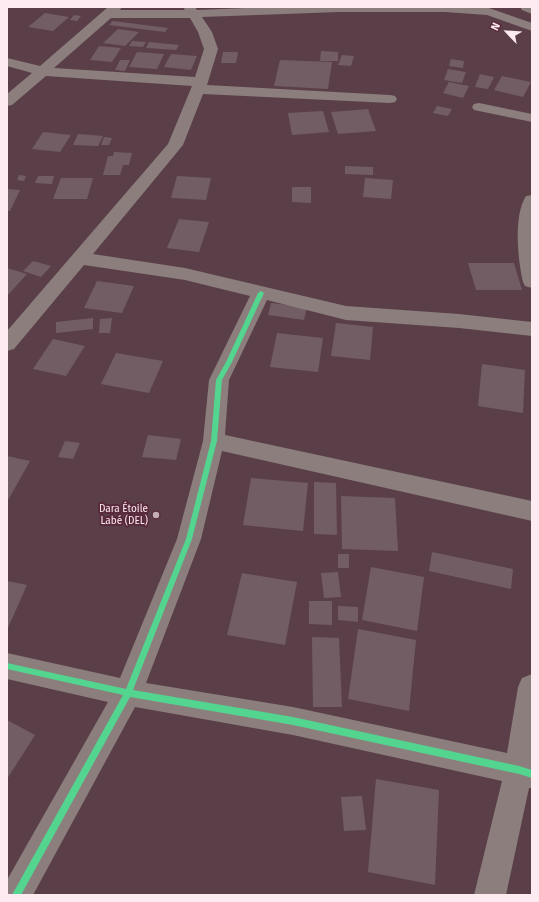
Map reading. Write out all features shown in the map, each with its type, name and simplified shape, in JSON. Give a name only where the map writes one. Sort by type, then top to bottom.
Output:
[{"type":"street","points":[[526,7],[532,10]]},
{"type":"street","points":[[7,102],[40,71],[111,11],[445,8],[489,11],[532,27]]},
{"type":"street","points":[[7,344],[175,145],[200,85],[211,49],[205,32],[191,11]]},
{"type":"street","points":[[7,62],[40,71],[390,99]]},
{"type":"street","points":[[479,107],[532,118]]},
{"type":"street","points":[[532,200],[528,227],[529,272],[532,282]]},
{"type":"street","points":[[80,258],[185,274],[346,313],[459,321],[532,329]]},
{"type":"street","points":[[16,895],[128,693],[189,539],[214,441],[219,380],[261,293]]},
{"type":"street","points":[[214,441],[532,511]]},
{"type":"street","points":[[7,666],[128,693],[293,721],[525,772]]},
{"type":"street","points":[[490,895],[525,772],[532,687]]},
{"type":"building","points":[[45,13],[69,17],[53,31],[28,27]]},
{"type":"building","points":[[74,15],[81,16],[77,21],[70,20]]},
{"type":"building","points":[[113,21],[168,28],[165,32],[109,25]]},
{"type":"building","points":[[118,29],[139,32],[125,46],[103,43]]},
{"type":"building","points":[[132,41],[146,42],[143,47],[129,46]]},
{"type":"building","points":[[149,42],[179,45],[176,50],[146,48]]},
{"type":"building","points":[[99,46],[121,48],[112,62],[90,60]]},
{"type":"building","points":[[321,51],[338,52],[338,61],[320,61]]},
{"type":"building","points":[[137,52],[164,54],[157,69],[129,67]]},
{"type":"building","points":[[223,52],[238,52],[236,63],[221,63]]},
{"type":"building","points":[[171,54],[197,56],[191,70],[164,67]]},
{"type":"building","points":[[342,55],[354,56],[351,66],[338,65]]},
{"type":"building","points":[[451,59],[464,61],[463,68],[449,66]]},
{"type":"building","points":[[120,60],[130,60],[125,71],[115,70]]},
{"type":"building","points":[[280,60],[332,62],[328,89],[274,86]]},
{"type":"building","points":[[448,69],[466,72],[462,83],[444,80]]},
{"type":"building","points":[[480,74],[494,77],[488,89],[475,87]]},
{"type":"building","points":[[502,76],[531,82],[523,97],[494,90]]},
{"type":"building","points":[[449,82],[469,86],[463,98],[443,93]]},
{"type":"building","points":[[437,106],[452,109],[448,116],[433,113]]},
{"type":"building","points":[[368,109],[376,131],[338,134],[331,112]]},
{"type":"building","points":[[323,111],[329,132],[292,135],[288,113]]},
{"type":"building","points":[[43,132],[71,135],[60,152],[32,149]]},
{"type":"building","points":[[78,134],[103,136],[98,146],[73,145]]},
{"type":"building","points":[[104,137],[112,138],[109,145],[101,145]]},
{"type":"building","points":[[114,152],[132,153],[129,165],[123,165],[120,175],[103,175],[108,156],[113,156]]},
{"type":"building","points":[[345,166],[373,167],[373,175],[345,174]]},
{"type":"building","points":[[19,175],[26,176],[24,181],[17,180]]},
{"type":"building","points":[[38,176],[54,176],[52,184],[35,183]]},
{"type":"building","points":[[177,176],[211,178],[206,200],[171,198]]},
{"type":"building","points":[[61,178],[93,178],[87,199],[53,199]]},
{"type":"building","points":[[365,178],[393,180],[391,199],[363,197]]},
{"type":"building","points":[[292,187],[311,187],[311,203],[292,202]]},
{"type":"building","points":[[7,189],[20,190],[10,211],[7,211]]},
{"type":"building","points":[[179,219],[209,222],[199,252],[167,248]]},
{"type":"building","points":[[33,261],[51,266],[41,277],[23,271]]},
{"type":"building","points":[[468,263],[514,263],[522,290],[476,290]]},
{"type":"building","points":[[7,268],[27,274],[7,296]]},
{"type":"building","points":[[97,281],[134,286],[122,313],[84,308]]},
{"type":"building","points":[[271,303],[307,307],[304,320],[268,315]]},
{"type":"building","points":[[93,318],[93,329],[56,333],[56,322]]},
{"type":"building","points":[[112,318],[110,333],[99,333],[100,319]]},
{"type":"building","points":[[336,323],[373,327],[370,360],[331,356]]},
{"type":"building","points":[[277,333],[323,338],[318,372],[270,367]]},
{"type":"building","points":[[53,339],[85,346],[66,376],[33,369]]},
{"type":"building","points":[[116,353],[163,361],[149,393],[101,384]]},
{"type":"building","points":[[482,364],[525,370],[523,413],[478,406]]},
{"type":"building","points":[[148,435],[181,439],[176,460],[142,457]]},
{"type":"building","points":[[65,441],[80,443],[73,459],[58,457]]},
{"type":"building","points":[[7,456],[30,461],[7,502]]},
{"type":"building","points":[[251,478],[308,483],[303,531],[243,525]]},
{"type":"building","points":[[314,482],[336,483],[337,535],[314,534]]},
{"type":"building","points":[[341,496],[395,498],[398,551],[342,549]]},
{"type":"building","points":[[432,552],[513,569],[511,589],[429,571]]},
{"type":"building","points":[[338,554],[349,554],[349,568],[338,568]]},
{"type":"building","points":[[371,567],[424,577],[417,631],[362,620]]},
{"type":"building","points":[[338,572],[341,597],[324,598],[321,573]]},
{"type":"building","points":[[242,573],[297,582],[285,645],[227,635]]},
{"type":"building","points":[[7,581],[27,585],[7,630]]},
{"type":"building","points":[[309,601],[332,601],[332,625],[309,624]]},
{"type":"building","points":[[338,606],[358,607],[358,622],[338,620]]},
{"type":"building","points":[[358,629],[416,640],[409,711],[348,699]]},
{"type":"building","points":[[312,637],[339,638],[342,707],[313,707]]},
{"type":"building","points":[[7,720],[35,735],[7,779]]},
{"type":"building","points":[[376,779],[439,790],[435,885],[368,872]]},
{"type":"building","points":[[362,796],[366,830],[344,831],[341,797]]},
{"type":"cycle path","points":[[16,895],[128,693],[189,539],[214,441],[219,380],[261,293]]},
{"type":"cycle path","points":[[7,666],[128,693],[293,721],[532,774]]},
{"type":"place","name":"Dara Étoile Labé (DEL)","points":[[156,515]]}]
